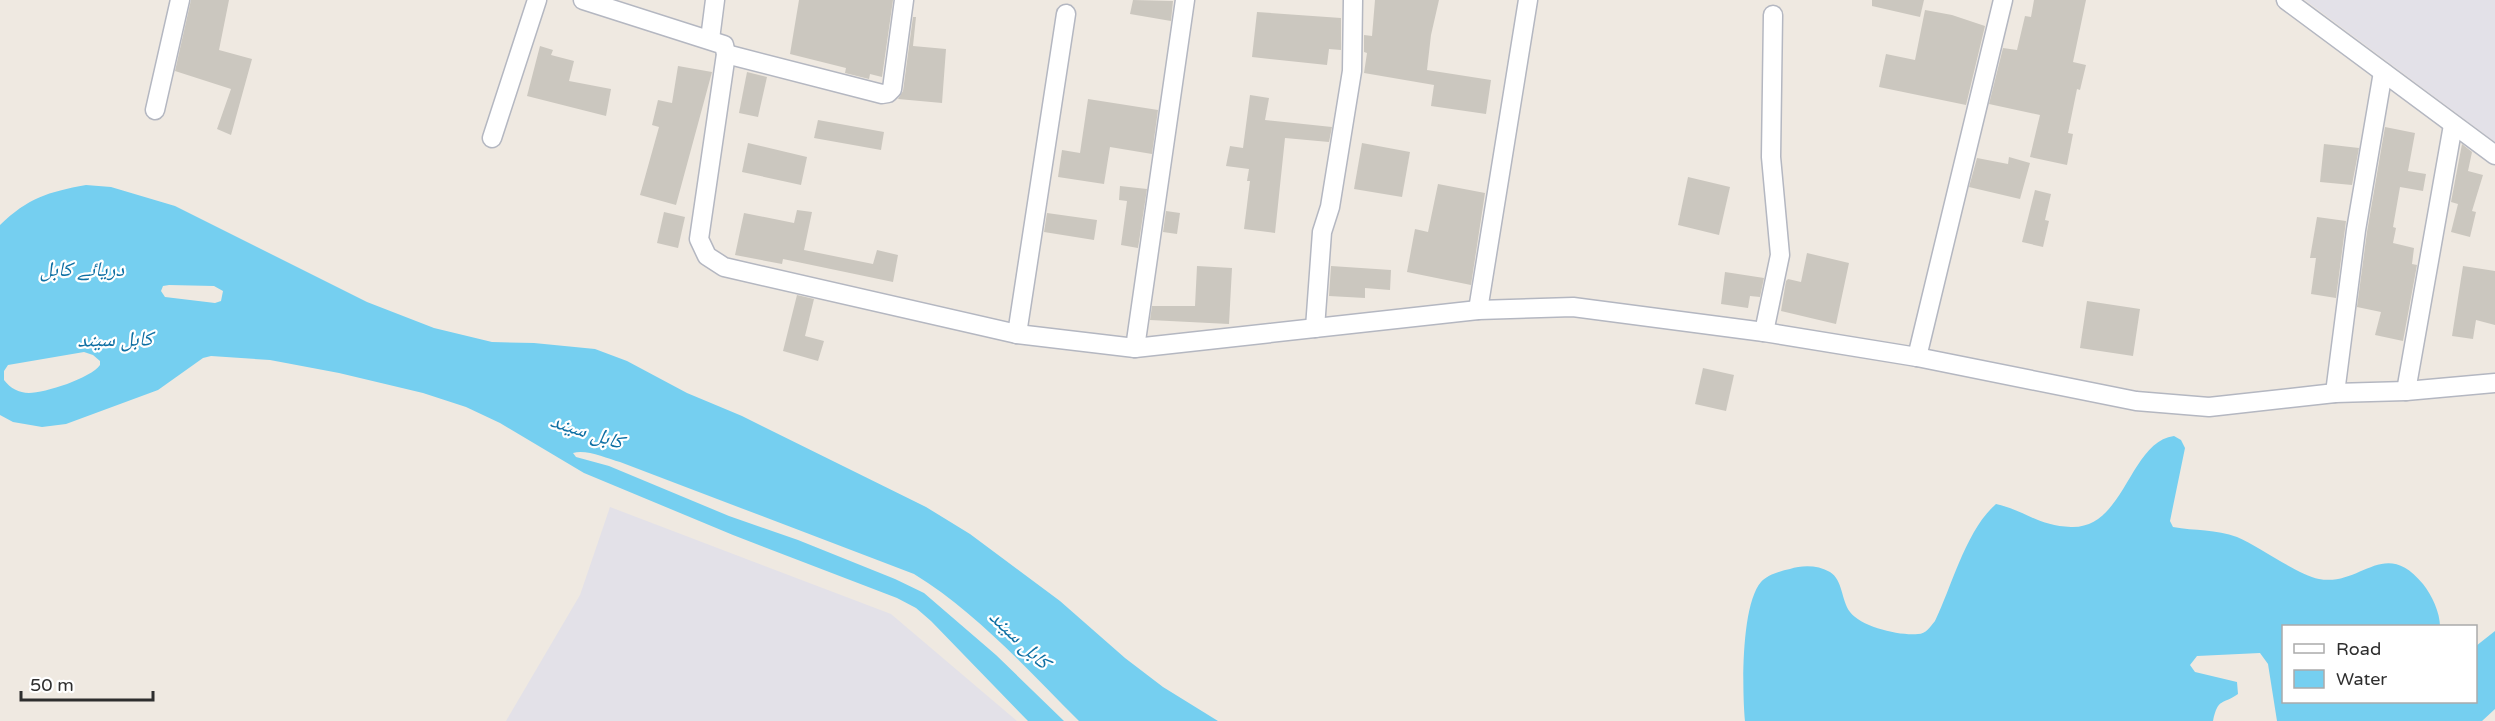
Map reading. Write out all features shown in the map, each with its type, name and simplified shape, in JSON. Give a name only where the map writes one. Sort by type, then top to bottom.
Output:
[{"type":"street","points":[[155,110],[180,0]]},
{"type":"street","points":[[492,138],[537,0]]},
{"type":"street","points":[[583,0],[724,45],[726,54],[699,239],[707,256],[724,267],[1017,334],[1135,348],[1478,310],[1573,307],[1764,332],[1917,357],[2136,401],[2209,407],[2335,393],[2406,391],[2495,382]]},
{"type":"street","points":[[710,39],[715,0]]},
{"type":"street","points":[[726,54],[882,94],[888,93],[892,89],[904,0]]},
{"type":"street","points":[[1135,348],[1185,0]]},
{"type":"street","points":[[1315,328],[1322,232],[1330,207],[1352,71],[1353,0]]},
{"type":"street","points":[[1478,310],[1528,0]]},
{"type":"street","points":[[1917,357],[2003,0]]},
{"type":"street","points":[[2286,0],[2495,155]]},
{"type":"street","points":[[1017,334],[1066,14]]},
{"type":"street","points":[[1764,332],[1780,255],[1771,157],[1773,15]]},
{"type":"street","points":[[2335,393],[2356,230],[2383,72]]},
{"type":"street","points":[[2406,391],[2453,124]]},
{"type":"shaded area","points":[[2305,0],[2495,0],[2495,142]]},
{"type":"shaded area","points":[[610,507],[891,614],[1017,721],[506,721],[580,595]]},
{"type":"water","name":"دریائے کابل","points":[[86,185],[111,187],[175,206],[367,302],[434,328],[492,342],[534,343],[595,349],[627,361],[687,393],[742,416],[926,507],[970,534],[1060,601],[1125,658],[1163,687],[1218,721],[1079,721],[980,624],[937,589],[914,574],[620,462],[590,453],[573,453],[576,457],[609,466],[729,516],[798,540],[895,579],[924,593],[996,655],[1064,721],[1028,721],[916,608],[897,598],[733,535],[584,473],[500,423],[466,407],[423,393],[339,373],[270,360],[211,356],[203,358],[158,390],[66,424],[42,427],[13,422],[0,415],[0,225],[29,202]],"holes":[[[163,286],[214,286],[223,291],[221,301],[215,303],[165,297],[161,291]],[[84,352],[93,355],[100,361],[100,365],[87,375],[67,384],[29,393],[15,390],[4,380],[4,371],[8,365]]]},
{"type":"water","points":[[2174,436],[2181,440],[2185,448],[2170,521],[2173,527],[2229,534],[2319,579],[2334,580],[2372,566],[2384,563],[2396,564],[2409,570],[2423,584],[2435,604],[2440,625],[2282,625],[2282,703],[2477,703],[2477,645],[2495,631],[2495,709],[2482,721],[2277,721],[2268,664],[2260,653],[2197,656],[2190,665],[2195,672],[2237,682],[2238,694],[2219,705],[2213,721],[1745,721],[1743,669],[1746,628],[1754,593],[1767,577],[1800,567],[1810,566],[1825,570],[1837,580],[1847,607],[1855,617],[1881,629],[1901,634],[1921,634],[1928,630],[1935,621],[1968,543],[1985,515],[1996,504],[2049,524],[2071,527],[2089,524],[2104,514],[2147,453],[2159,442]]},
{"type":"building","points":[[191,0],[229,0],[219,50],[252,59],[231,135],[217,129],[231,89],[175,71]]},
{"type":"building","points":[[799,0],[893,0],[882,77],[870,74],[869,79],[845,73],[846,68],[790,54]]},
{"type":"building","points":[[1133,0],[1173,1],[1171,21],[1130,14]]},
{"type":"building","points":[[1375,0],[1439,0],[1431,35],[1427,70],[1491,80],[1486,114],[1431,106],[1434,85],[1364,73],[1367,53],[1364,52],[1364,35],[1372,36]]},
{"type":"building","points":[[1872,0],[1924,0],[1920,17],[1872,6]]},
{"type":"building","points":[[2034,0],[2086,0],[2073,62],[2086,65],[2080,90],[2077,89],[2068,133],[2073,134],[2067,165],[2030,157],[2040,115],[1989,104],[2003,48],[2017,50],[2025,16],[2031,17]]},
{"type":"building","points":[[1925,10],[1952,15],[1985,26],[1966,105],[1879,87],[1886,54],[1915,60]]},
{"type":"building","points":[[1257,12],[1341,18],[1341,50],[1329,49],[1327,65],[1252,57]]},
{"type":"building","points":[[913,17],[916,17],[913,46],[946,49],[942,103],[898,99],[903,91]]},
{"type":"building","points":[[540,46],[553,50],[551,55],[574,61],[569,81],[611,89],[606,116],[527,96]]},
{"type":"building","points":[[678,66],[712,72],[676,205],[640,195],[659,127],[652,125],[658,100],[672,103]]},
{"type":"building","points":[[747,72],[767,77],[758,117],[739,113]]},
{"type":"building","points":[[1250,95],[1269,98],[1265,120],[1332,127],[1329,142],[1285,138],[1275,233],[1244,229],[1250,181],[1247,181],[1249,169],[1226,166],[1230,146],[1243,148]]},
{"type":"building","points":[[1088,99],[1158,110],[1152,154],[1110,147],[1104,184],[1058,177],[1062,150],[1080,153]]},
{"type":"building","points":[[818,120],[884,132],[881,150],[814,138]]},
{"type":"building","points":[[2385,127],[2415,133],[2408,171],[2426,174],[2423,191],[2400,187],[2393,227],[2396,228],[2393,243],[2414,248],[2412,264],[2417,265],[2403,341],[2375,335],[2381,312],[2357,307]]},
{"type":"building","points":[[748,143],[807,157],[801,185],[742,172]]},
{"type":"building","points":[[1362,143],[1410,152],[1402,197],[1354,189]]},
{"type":"building","points":[[2324,144],[2359,148],[2352,185],[2320,182]]},
{"type":"building","points":[[2462,144],[2472,152],[2468,171],[2483,175],[2472,211],[2476,212],[2470,237],[2451,232],[2458,204],[2451,202]]},
{"type":"building","points":[[2009,157],[2030,163],[2020,199],[1969,187],[1977,158],[2008,164]]},
{"type":"building","points":[[1688,177],[1730,187],[1719,235],[1678,225]]},
{"type":"building","points":[[1438,184],[1485,193],[1471,285],[1407,272],[1415,229],[1428,232]]},
{"type":"building","points":[[1120,186],[1147,189],[1138,248],[1121,245],[1127,201],[1119,200]]},
{"type":"building","points":[[2035,190],[2051,194],[2045,220],[2049,221],[2043,247],[2022,242]]},
{"type":"building","points":[[797,210],[812,212],[804,250],[873,264],[877,250],[898,255],[893,282],[783,259],[782,264],[735,255],[744,213],[794,223]]},
{"type":"building","points":[[1166,211],[1180,213],[1177,234],[1163,232]]},
{"type":"building","points":[[664,212],[685,217],[678,248],[657,243]]},
{"type":"building","points":[[1047,213],[1097,220],[1094,240],[1044,232]]},
{"type":"building","points":[[2317,217],[2346,221],[2336,298],[2311,294],[2316,258],[2310,258]]},
{"type":"building","points":[[1807,253],[1849,263],[1836,324],[1781,311],[1786,281],[1788,279],[1801,282]]},
{"type":"building","points":[[1197,266],[1232,268],[1229,324],[1150,320],[1152,306],[1195,306]]},
{"type":"building","points":[[1331,266],[1391,270],[1390,290],[1365,288],[1365,298],[1329,296]]},
{"type":"building","points":[[2463,266],[2495,271],[2495,325],[2476,320],[2473,339],[2452,336]]},
{"type":"building","points":[[1725,272],[1764,278],[1760,297],[1750,296],[1748,308],[1721,304]]},
{"type":"building","points":[[797,295],[814,299],[805,336],[824,341],[818,361],[783,351]]},
{"type":"building","points":[[2087,301],[2140,309],[2133,356],[2080,348]]},
{"type":"building","points":[[1703,368],[1734,375],[1726,411],[1695,404]]},
{"type":"water label","name":"کابل سيند","points":[[115,339]]},
{"type":"water label","name":"کابل سيند","points":[[587,431]]},
{"type":"water label","name":"کابل سيند","points":[[1020,639]]}]
